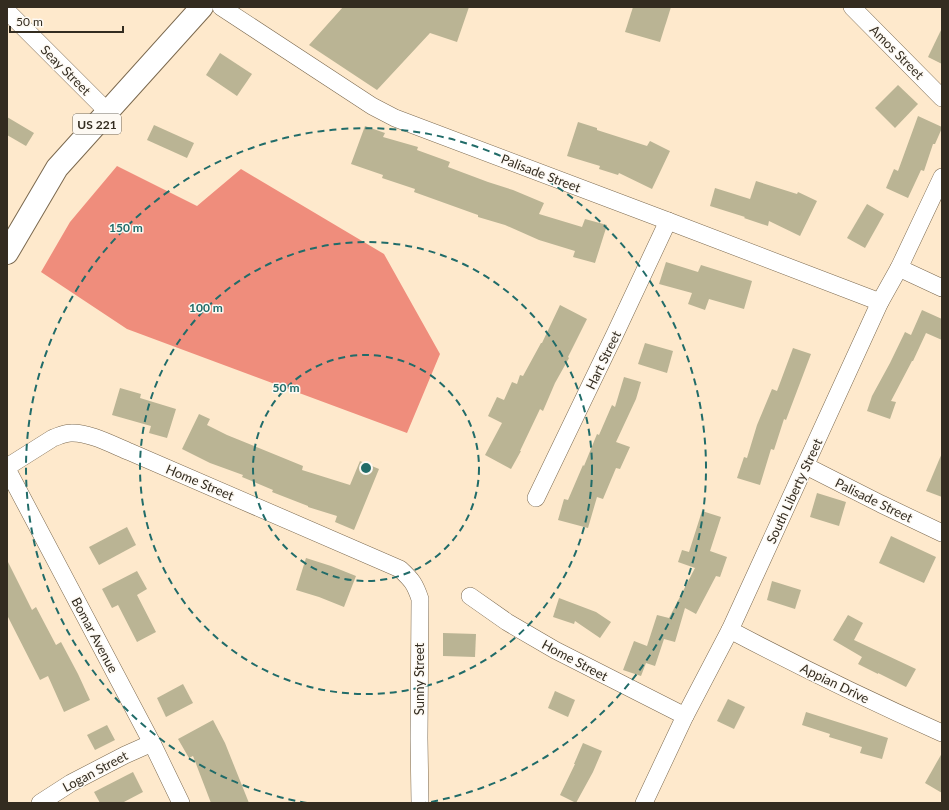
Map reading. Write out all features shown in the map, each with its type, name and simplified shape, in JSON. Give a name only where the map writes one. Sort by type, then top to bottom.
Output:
[{"type":"main road","name":"US 221","points":[[7,253],[58,168],[202,7]]},
{"type":"street","name":"Palisade Street","points":[[221,7],[372,106],[394,118],[880,302]]},
{"type":"street","name":"Amos Street","points":[[852,7],[942,98]]},
{"type":"street","name":"Seay Street","points":[[7,11],[108,112]]},
{"type":"street","name":"South Liberty Street","points":[[644,803],[685,716],[730,630],[880,302],[899,268],[942,177]]},
{"type":"street","name":"Hart Street","points":[[536,498],[668,221]]},
{"type":"street","points":[[899,268],[942,288]]},
{"type":"street","name":"Home Street","points":[[7,468],[57,436],[69,433],[86,435],[130,452],[394,567]]},
{"type":"street","name":"Palisade Street","points":[[806,466],[880,504],[942,533]]},
{"type":"street","name":"Bomar Avenue","points":[[7,468],[152,743],[181,803]]},
{"type":"street","name":"Sunny Street","points":[[394,567],[410,578],[417,589],[420,599],[420,803]]},
{"type":"street","name":"Home Street","points":[[470,596],[506,622],[555,650],[685,716]]},
{"type":"street","name":"Appian Drive","points":[[730,630],[849,690],[942,733]]},
{"type":"street","name":"Logan Street","points":[[40,803],[72,783],[125,755],[152,743]]},
{"type":"shaded area","points":[[117,166],[197,206],[241,169],[384,254],[440,354],[407,433],[127,329],[41,272],[70,222]]},
{"type":"building","points":[[343,7],[469,7],[457,42],[430,33],[377,90],[309,45]]},
{"type":"building","points":[[633,7],[671,7],[660,42],[625,32]]},
{"type":"building","points":[[942,28],[942,64],[928,57]]},
{"type":"building","points":[[220,53],[252,74],[237,96],[206,75]]},
{"type":"building","points":[[898,85],[918,104],[895,128],[875,108]]},
{"type":"building","points":[[918,116],[942,128],[935,144],[933,144],[924,171],[921,170],[908,198],[886,188],[894,169],[898,171]]},
{"type":"building","points":[[7,117],[34,133],[26,146],[7,135]]},
{"type":"building","points":[[578,122],[597,128],[597,130],[647,146],[650,141],[670,151],[652,189],[619,173],[618,175],[599,169],[600,166],[567,156]]},
{"type":"building","points":[[154,125],[194,143],[187,158],[147,140]]},
{"type":"building","points":[[365,126],[385,133],[383,137],[418,147],[417,150],[450,162],[448,167],[513,190],[544,203],[539,214],[582,227],[585,219],[607,225],[595,263],[573,257],[575,251],[539,240],[505,225],[478,217],[478,215],[414,192],[415,189],[382,178],[383,175],[351,164]]},
{"type":"building","points":[[756,181],[797,194],[798,192],[817,201],[800,236],[769,221],[768,226],[710,206],[715,188],[750,199]]},
{"type":"building","points":[[867,204],[884,214],[865,248],[847,238]]},
{"type":"building","points":[[666,262],[698,272],[701,265],[752,281],[744,309],[709,299],[705,310],[688,304],[692,293],[659,284]]},
{"type":"building","points":[[560,305],[587,319],[568,357],[569,358],[555,383],[543,411],[540,409],[511,469],[485,455],[502,423],[488,416],[497,397],[504,400],[512,382],[517,384],[520,375],[523,376],[542,343]]},
{"type":"building","points":[[922,310],[942,319],[942,340],[926,333],[913,361],[891,401],[896,402],[890,419],[867,411],[872,396],[905,332],[911,335]]},
{"type":"building","points":[[645,343],[673,351],[667,373],[638,364]]},
{"type":"building","points":[[793,348],[811,354],[786,420],[784,419],[774,450],[771,449],[760,485],[737,478],[744,457],[747,458],[757,425],[772,389],[777,391]]},
{"type":"building","points":[[624,377],[641,382],[636,399],[616,442],[630,447],[620,469],[616,468],[603,499],[597,497],[588,528],[558,520],[564,499],[568,500],[597,434],[599,435],[612,405],[615,407]]},
{"type":"building","points":[[120,388],[141,394],[140,398],[176,409],[167,438],[149,433],[151,426],[112,415]]},
{"type":"building","points":[[199,414],[210,419],[207,425],[227,435],[303,466],[302,470],[350,485],[360,461],[379,469],[354,530],[335,522],[337,516],[308,507],[272,492],[273,490],[242,477],[243,475],[210,463],[182,449]]},
{"type":"building","points":[[942,453],[942,497],[926,491]]},
{"type":"building","points":[[817,493],[846,502],[839,526],[810,517]]},
{"type":"building","points":[[702,511],[721,517],[710,551],[727,557],[720,577],[716,576],[696,614],[685,608],[675,642],[664,639],[655,666],[646,663],[641,676],[623,670],[634,641],[647,646],[657,615],[669,618],[695,568],[678,562],[682,550],[689,552]]},
{"type":"building","points":[[127,527],[136,545],[99,565],[89,547]]},
{"type":"building","points":[[891,536],[936,557],[924,583],[879,563]]},
{"type":"building","points":[[306,558],[356,576],[344,607],[296,590]]},
{"type":"building","points":[[7,560],[32,610],[36,607],[56,645],[61,642],[90,700],[64,712],[48,676],[40,680],[7,615]]},
{"type":"building","points":[[137,571],[147,589],[137,595],[156,632],[137,642],[118,605],[112,608],[102,589]]},
{"type":"building","points":[[772,581],[801,590],[795,609],[767,600]]},
{"type":"building","points":[[559,598],[596,612],[611,622],[600,638],[575,621],[574,624],[553,617]]},
{"type":"building","points":[[848,615],[863,623],[854,640],[916,669],[906,687],[858,664],[862,657],[833,640]]},
{"type":"building","points":[[443,633],[476,634],[475,657],[443,656]]},
{"type":"building","points":[[183,684],[193,703],[166,717],[157,698]]},
{"type":"building","points":[[555,691],[575,700],[568,717],[548,708]]},
{"type":"building","points":[[728,699],[745,707],[734,729],[717,721]]},
{"type":"building","points":[[806,712],[888,738],[882,759],[860,753],[862,747],[829,737],[830,734],[802,725]]},
{"type":"building","points":[[213,720],[225,743],[249,803],[211,803],[193,756],[189,758],[178,739]]},
{"type":"building","points":[[107,725],[115,740],[95,750],[87,735]]},
{"type":"building","points":[[583,743],[602,751],[593,772],[576,803],[560,795]]},
{"type":"building","points":[[942,753],[942,793],[925,783]]},
{"type":"building","points":[[133,772],[143,792],[122,803],[100,803],[94,792]]}]
